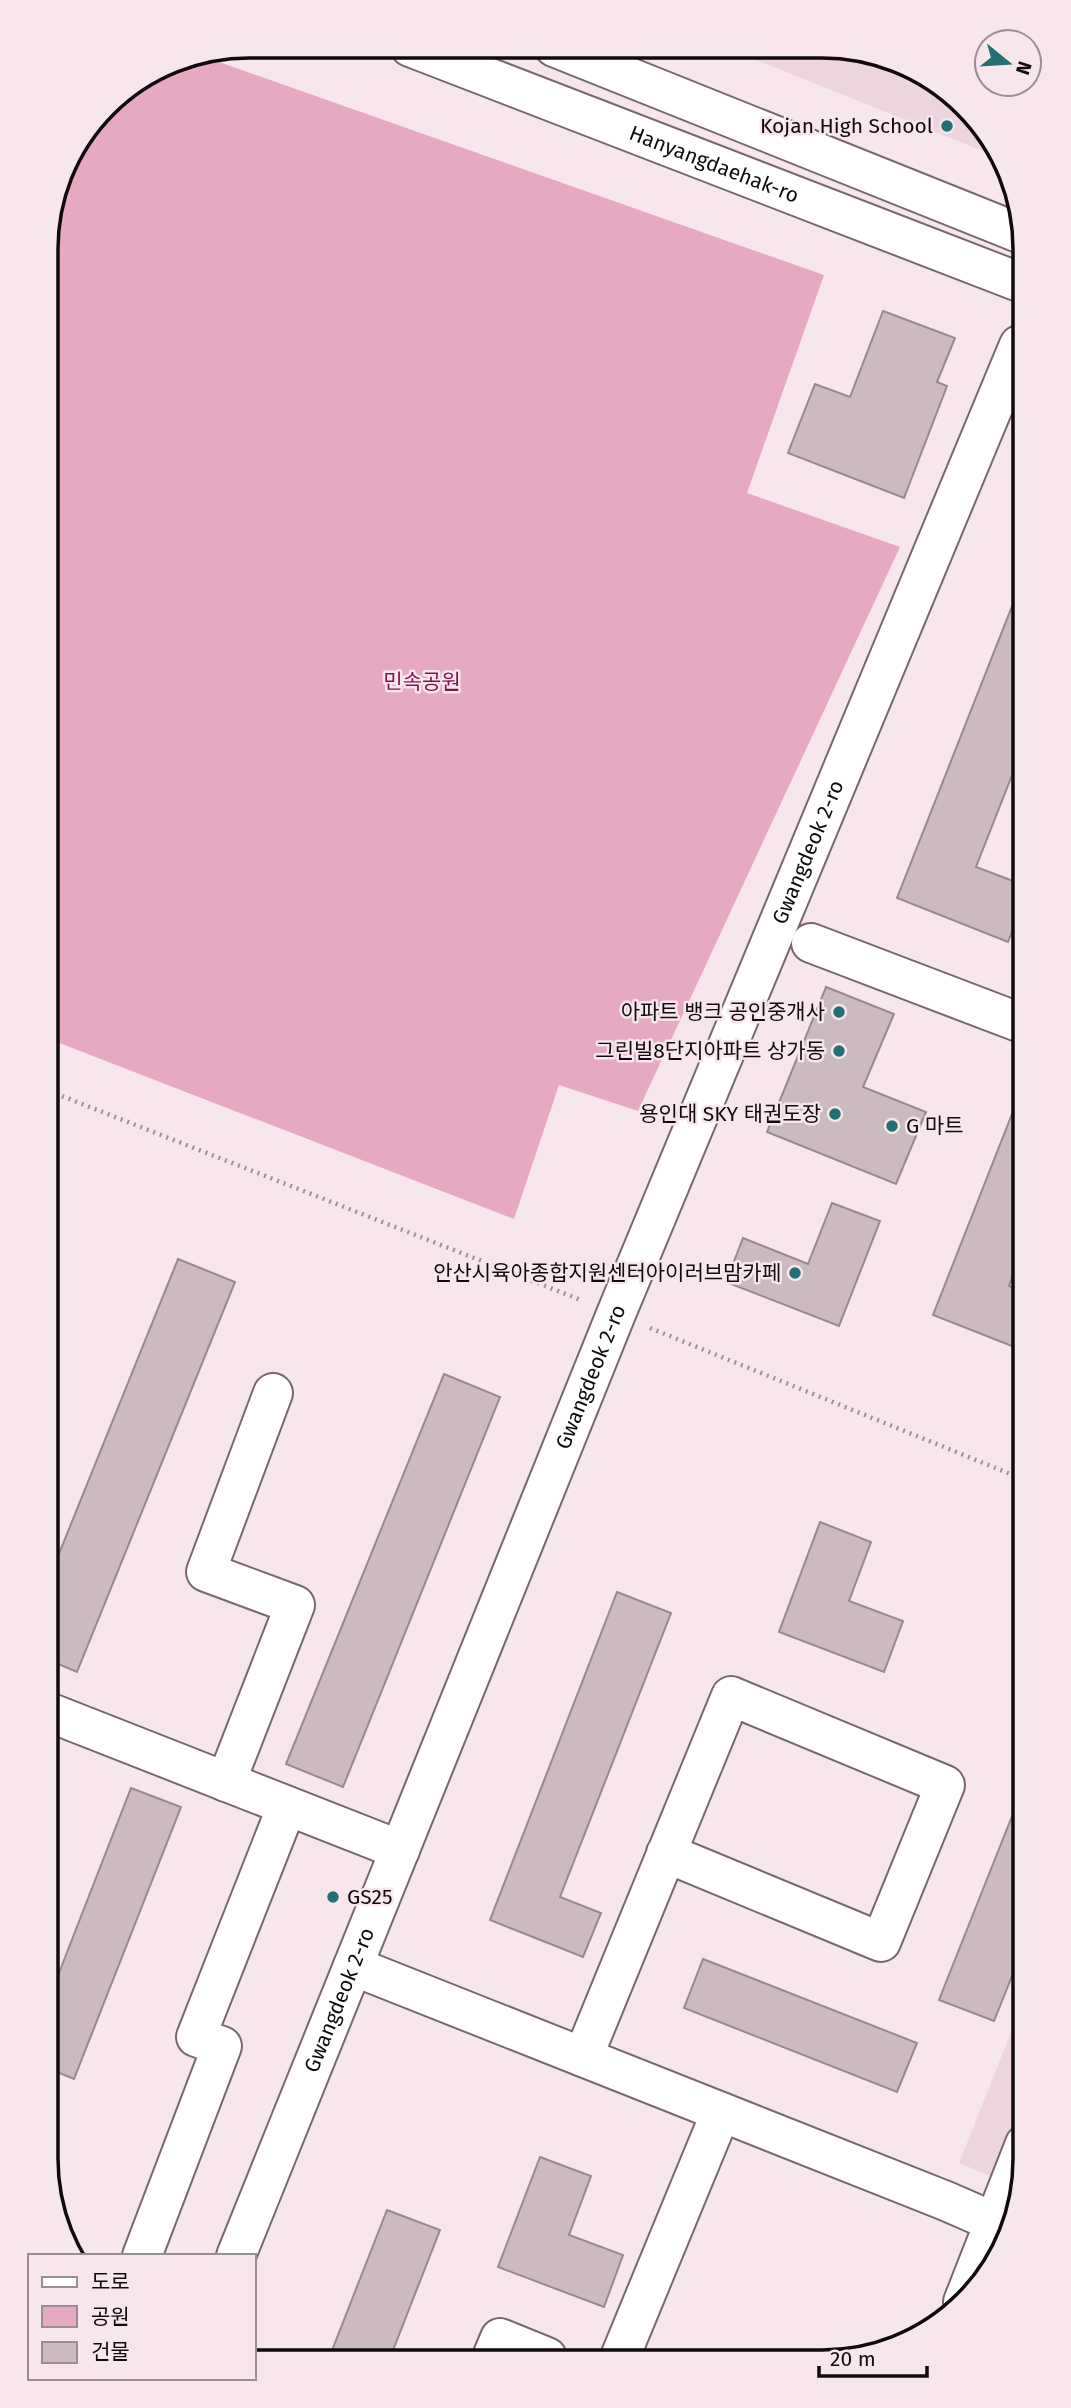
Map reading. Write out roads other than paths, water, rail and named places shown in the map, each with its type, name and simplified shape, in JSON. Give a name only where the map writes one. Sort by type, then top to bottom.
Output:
[{"type":"street","name":"Hanyangdaehak-ro","points":[[439,58],[1013,280]]},
{"type":"street","points":[[581,58],[1012,231]]},
{"type":"street","name":"Gwangdeok 2-ro","points":[[237,2254],[616,1314],[1013,359]]},
{"type":"street","points":[[811,943],[1013,1020]]},
{"type":"street","points":[[226,1782],[295,1605],[206,1572],[273,1393]]},
{"type":"street","points":[[583,2057],[666,1853],[731,1696],[945,1784],[881,1942],[666,1853]]},
{"type":"street","points":[[58,1716],[400,1850]]},
{"type":"street","points":[[143,2254],[222,2046],[196,2037],[287,1806]]},
{"type":"street","points":[[353,1966],[946,2201],[985,2218],[997,2230]]},
{"type":"street","points":[[623,2350],[721,2112]]},
{"type":"street","points":[[979,2267],[997,2230],[1012,2184]]},
{"type":"street","points":[[495,2350],[500,2338],[530,2350]]},
{"type":"place","name":"Kojan High School","points":[[947,126]]},
{"type":"place","name":"아파트 뱅크 공인중개사","points":[[839,1012]]},
{"type":"place","name":"그린빌8단지아파트 상가동","points":[[839,1051]]},
{"type":"place","name":"용인대 SKY 태권도장","points":[[835,1114]]},
{"type":"place","name":"G 마트","points":[[892,1126]]},
{"type":"place","name":"안산시육아종합지원센터아이러브맘카페","points":[[795,1273]]},
{"type":"place","name":"GS25","points":[[333,1897]]},
{"type":"park label","name":"민속공원","points":[[422,682]]}]
